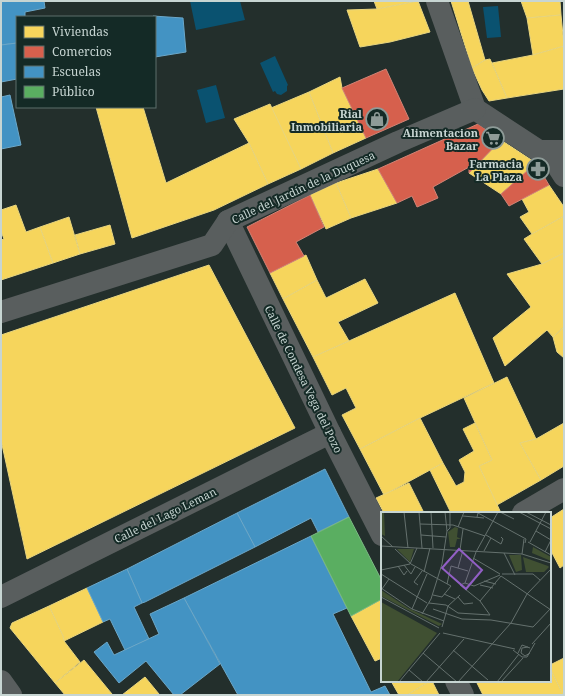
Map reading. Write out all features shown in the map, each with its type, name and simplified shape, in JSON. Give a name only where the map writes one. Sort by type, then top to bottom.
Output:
[{"type":"street","points":[[437,1],[475,109],[539,151],[556,151],[564,176]]},
{"type":"street","name":"Calle del Jardín de la Duquesa","points":[[1,312],[212,246],[228,221],[391,145],[475,109]]},
{"type":"street","name":"Calle de Condesa Vega del Pozo","points":[[228,221],[330,433],[381,533]]},
{"type":"street","name":"Calle del Lago Leman","points":[[1,597],[330,433]]},
{"type":"street","points":[[526,512],[564,489]]},
{"type":"street","points":[[1,682],[11,695]]},
{"type":"street","points":[[456,682],[463,695]]},
{"type":"water","points":[[190,1],[240,1],[245,20],[196,30]]},
{"type":"water","points":[[498,6],[501,37],[487,38],[483,7]]},
{"type":"water","points":[[275,56],[288,85],[287,91],[281,95],[277,94],[275,91],[273,92],[260,63]]},
{"type":"water","points":[[216,85],[225,118],[206,123],[197,90]]},
{"type":"building: Viviendas","points":[[374,1],[418,1],[377,9]]},
{"type":"building: Viviendas","points":[[418,1],[430,32],[390,42],[360,47],[347,10],[377,9]]},
{"type":"building: Viviendas","points":[[451,1],[468,1],[485,60],[472,68]]},
{"type":"building: Viviendas","points":[[521,1],[560,1],[561,15],[527,18]]},
{"type":"building: Viviendas","points":[[561,15],[564,46],[533,55],[527,18]]},
{"type":"building: Viviendas","points":[[564,46],[564,89],[507,98],[492,63],[533,55]]},
{"type":"building: Viviendas","points":[[490,59],[507,98],[489,101],[472,68],[485,60]]},
{"type":"building: Viviendas","points":[[340,77],[342,88],[366,138],[333,153],[309,92]]},
{"type":"building: Viviendas","points":[[309,92],[333,153],[301,169],[271,108]]},
{"type":"building: Viviendas","points":[[270,104],[301,169],[268,184],[249,143],[234,119]]},
{"type":"building: Viviendas","points":[[96,108],[143,108],[166,183],[249,143],[268,184],[214,210],[132,238]]},
{"type":"building: Viviendas","points":[[501,140],[536,163],[501,194],[469,173]]},
{"type":"building: Viviendas","points":[[378,169],[397,203],[351,218],[336,183]]},
{"type":"building: Viviendas","points":[[336,183],[351,218],[326,229],[310,195]]},
{"type":"building: Viviendas","points":[[549,185],[564,207],[564,216],[532,234],[520,217],[529,212],[522,199]]},
{"type":"building: Viviendas","points":[[16,205],[26,232],[40,227],[53,263],[1,280],[1,240],[4,239],[1,231],[1,210]]},
{"type":"building: Viviendas","points":[[564,216],[564,253],[542,264],[524,239]]},
{"type":"building: Viviendas","points":[[69,217],[80,254],[53,263],[40,227]]},
{"type":"building: Viviendas","points":[[110,225],[115,244],[80,254],[75,235]]},
{"type":"building: Viviendas","points":[[564,253],[564,327],[553,337],[547,330],[505,366],[493,338],[531,307],[507,274],[542,264]]},
{"type":"building: Viviendas","points":[[306,255],[317,280],[283,299],[270,273]]},
{"type":"building: Viviendas","points":[[209,265],[295,428],[27,559],[1,440],[1,335]]},
{"type":"building: Viviendas","points":[[365,279],[378,303],[338,322],[349,341],[313,357],[283,299],[317,280],[326,298]]},
{"type":"building: Viviendas","points":[[455,293],[494,383],[420,418],[360,449],[342,415],[356,408],[346,388],[332,395],[313,357]]},
{"type":"building: Viviendas","points":[[564,327],[564,358],[557,352],[553,337]]},
{"type":"building: Viviendas","points":[[507,377],[536,439],[520,443],[541,480],[497,505],[479,466],[492,460],[464,398]]},
{"type":"building: Viviendas","points":[[420,418],[443,463],[384,495],[360,449]]},
{"type":"building: Viviendas","points":[[475,423],[492,460],[479,466],[501,512],[451,512],[430,470],[443,463],[456,486],[464,482],[465,472],[459,460],[474,451],[463,429]]},
{"type":"building: Viviendas","points":[[564,423],[564,466],[541,480],[520,443],[536,439]]},
{"type":"building: Viviendas","points":[[409,483],[424,512],[383,512],[376,498]]},
{"type":"building: Viviendas","points":[[564,509],[564,565],[560,568],[551,551],[551,517]]},
{"type":"building: Viviendas","points":[[87,588],[103,622],[64,641],[49,606]]},
{"type":"building: Viviendas","points":[[381,600],[381,658],[375,661],[351,616]]},
{"type":"building: Viviendas","points":[[49,606],[64,641],[80,662],[55,683],[10,628],[12,623]]},
{"type":"building: Viviendas","points":[[564,658],[564,695],[551,670],[551,664]]},
{"type":"building: Viviendas","points":[[84,660],[112,694],[111,695],[65,695],[55,683]]},
{"type":"building: Viviendas","points":[[551,670],[563,695],[483,695],[476,682],[551,682]]},
{"type":"building: Viviendas","points":[[145,677],[159,694],[158,695],[122,695]]},
{"type":"building: Viviendas","points":[[392,682],[428,682],[407,695],[399,695]]},
{"type":"building: Viviendas","points":[[428,682],[432,682],[439,695],[407,695]]},
{"type":"building: Comercios","points":[[386,69],[409,119],[366,138],[342,88]]},
{"type":"building: Comercios","points":[[478,124],[501,140],[469,173],[469,167],[433,187],[438,198],[417,207],[412,196],[397,203],[378,169]]},
{"type":"building: Comercios","points":[[536,163],[549,185],[509,206],[501,194]]},
{"type":"building: Comercios","points":[[310,195],[324,227],[296,242],[304,256],[270,273],[247,227]]},
{"type":"building: Escuelas","points":[[1,1],[44,1],[45,8],[25,12],[25,16],[16,16],[16,43],[1,45]]},
{"type":"building: Escuelas","points":[[156,16],[183,18],[186,52],[156,57]]},
{"type":"building: Escuelas","points":[[16,43],[16,79],[1,82],[1,45]]},
{"type":"building: Escuelas","points":[[10,95],[21,145],[1,149],[1,97]]},
{"type":"building: Escuelas","points":[[325,469],[349,517],[318,532],[311,518],[255,547],[237,513]]},
{"type":"building: Escuelas","points":[[237,513],[255,547],[142,603],[127,569]]},
{"type":"building: Escuelas","points":[[311,536],[347,608],[333,614],[371,692],[385,686],[390,695],[238,695],[184,598]]},
{"type":"building: Escuelas","points":[[127,569],[142,603],[134,607],[149,639],[125,650],[110,619],[103,622],[87,588]]},
{"type":"building: Escuelas","points":[[184,598],[220,664],[180,695],[174,695],[146,661],[119,683],[94,652],[107,642],[114,655],[159,634],[150,614]]},
{"type":"building: Público","points":[[349,517],[381,579],[381,600],[351,616],[311,536]]},
{"type":"place","name":"Rial Inmobiliaria","points":[[377,119]]},
{"type":"place","name":"Alimentacion Bazar","points":[[493,138]]},
{"type":"place","name":"Farmacia La Plaza","points":[[538,169]]}]
